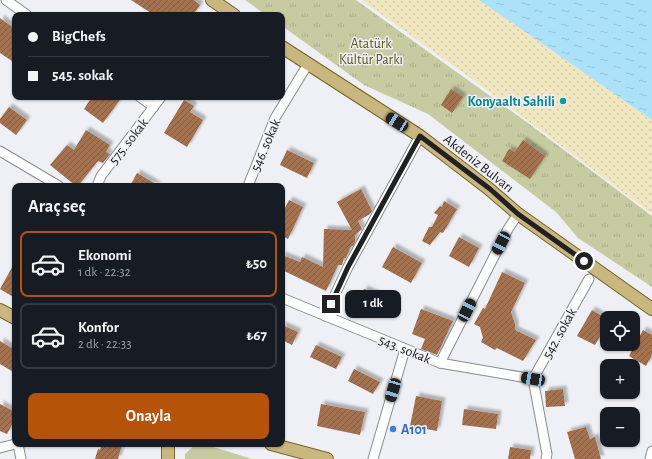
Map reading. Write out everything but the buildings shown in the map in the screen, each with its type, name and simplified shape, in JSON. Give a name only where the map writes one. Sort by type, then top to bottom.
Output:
[{"type":"main road","points":[[212,0],[220,11]]},
{"type":"main road","name":"Akdeniz Bulvarı","points":[[285,48],[420,136],[490,189],[518,214],[652,310]]},
{"type":"main road","points":[[0,310],[12,316]]},
{"type":"main road","points":[[168,447],[168,459]]},
{"type":"main road","points":[[282,447],[327,459]]},
{"type":"street","points":[[6,0],[23,12]]},
{"type":"street","name":"546. sokak","points":[[249,183],[275,118],[308,64]]},
{"type":"street","points":[[144,100],[154,107]]},
{"type":"street","name":"575. sokak","points":[[98,183],[101,176],[159,100]]},
{"type":"street","points":[[325,316],[348,267],[420,136]]},
{"type":"street","points":[[0,151],[54,183]]},
{"type":"street","points":[[440,363],[508,229],[518,214]]},
{"type":"street","name":"542. sokak","points":[[533,379],[589,279]]},
{"type":"street","name":"543. sokak","points":[[285,299],[440,363],[533,379]]},
{"type":"street","points":[[373,459],[405,349]]},
{"type":"street","points":[[533,379],[548,454],[546,459]]},
{"type":"street","points":[[0,448],[12,445]]},
{"type":"street","points":[[17,447],[21,459]]},
{"type":"street","points":[[650,459],[652,451]]},
{"type":"green space","name":"Atatürk Kültür Parkı","points":[[245,0],[356,0],[528,123],[652,216],[652,287],[578,238],[556,212],[428,114],[364,85],[285,28],[285,12],[262,12]]},
{"type":"green space","points":[[193,447],[214,447],[252,459],[185,459],[185,454]]},
{"type":"sand","name":"Konyaaltı Sahili","points":[[361,0],[479,0],[652,120],[652,214],[476,82]]},
{"type":"water","points":[[479,0],[652,0],[652,120]]},
{"type":"place","name":"Konyaaltı Sahili","points":[[563,101]]},
{"type":"place","name":"A101","points":[[393,429]]},
{"type":"route","points":[[331,304],[348,267],[420,136],[490,189],[518,214],[563,244],[584,261]]}]
